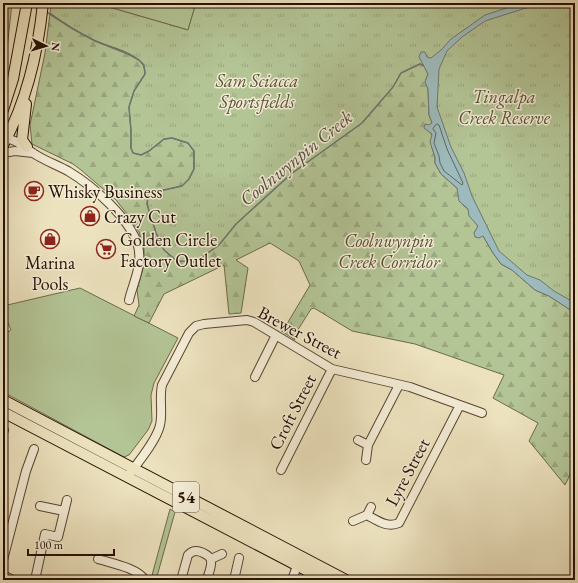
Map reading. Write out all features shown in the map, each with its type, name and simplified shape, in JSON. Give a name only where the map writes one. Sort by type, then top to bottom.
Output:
[{"type":"main road","points":[[3,110],[11,90],[27,3]]},
{"type":"main road","points":[[4,141],[27,90],[32,72],[43,3]]},
{"type":"main road","points":[[15,70],[22,74],[32,72]]},
{"type":"main road","points":[[27,90],[22,140],[30,150]]},
{"type":"main road","name":"54","points":[[3,400],[130,473]]},
{"type":"main road","name":"54","points":[[3,412],[130,473],[298,561],[346,580]]},
{"type":"main road","name":"54","points":[[298,561],[325,580]]},
{"type":"street","points":[[4,141],[30,150],[86,183],[123,219],[133,232],[138,247],[139,259],[137,273],[130,300]]},
{"type":"street","points":[[3,154],[15,151],[30,150]]},
{"type":"street","name":"Brewer Street","points":[[130,473],[156,436],[160,424],[160,394],[162,385],[189,333],[196,326],[204,324],[247,320],[254,322],[332,369],[410,387],[482,413]]},
{"type":"street","points":[[256,377],[276,336]]},
{"type":"street","name":"Croft Street","points":[[281,470],[332,369]]},
{"type":"street","points":[[366,460],[368,445],[399,385]]},
{"type":"street","name":"Lyre Street","points":[[367,515],[385,525],[394,525],[399,523],[460,406]]},
{"type":"street","points":[[358,440],[368,445]]},
{"type":"street","points":[[3,560],[26,471],[34,449]]},
{"type":"street","points":[[34,580],[45,534],[58,538],[67,500]]},
{"type":"street","points":[[40,506],[64,512]]},
{"type":"street","name":"Lyre Street","points":[[353,521],[367,515],[372,507]]},
{"type":"street","points":[[181,580],[188,555],[191,552],[197,551],[211,558],[222,554]]},
{"type":"street","points":[[207,580],[212,562],[211,558]]},
{"type":"street","points":[[234,580],[239,558]]},
{"type":"street","points":[[98,559],[133,570],[146,580]]},
{"type":"street","points":[[292,580],[298,561]]},
{"type":"street","points":[[3,575],[13,580]]},
{"type":"green space","points":[[3,3],[12,3],[7,49],[3,65]]},
{"type":"green space","name":"Sam Sciacca Sportsfields","points":[[51,3],[95,3],[188,30],[196,3],[575,3],[575,309],[498,256],[439,143],[435,70],[420,64],[401,73],[393,87],[362,123],[291,174],[236,224],[219,245],[195,262],[177,261],[164,250],[156,233],[147,204],[148,197],[155,192],[182,186],[189,179],[194,169],[194,151],[188,143],[172,138],[164,139],[149,151],[141,155],[133,153],[131,148],[129,107],[134,91],[145,74],[143,66],[140,61],[130,54],[94,40],[77,31],[50,13]]},
{"type":"green space","points":[[95,3],[196,3],[188,30]]},
{"type":"green space","name":"Coolnwynpin Creek Corridor","points":[[50,13],[88,37],[124,51],[140,61],[144,67],[145,74],[134,91],[131,148],[149,151],[164,139],[172,138],[188,143],[194,151],[194,169],[267,126],[422,61],[428,74],[425,82],[428,89],[429,115],[432,123],[429,126],[429,132],[432,134],[432,148],[435,163],[441,174],[458,189],[463,205],[468,209],[478,227],[474,233],[483,236],[501,264],[512,270],[535,290],[549,296],[575,313],[575,465],[565,485],[529,441],[538,423],[493,398],[504,375],[415,344],[352,331],[314,308],[311,309],[294,336],[295,340],[280,330],[284,329],[310,285],[299,261],[270,243],[236,260],[248,268],[241,313],[229,314],[224,265],[164,294],[149,323],[134,316],[139,305],[137,290],[144,265],[144,249],[139,232],[116,200],[81,170],[73,164],[32,144],[30,125],[45,53]]},
{"type":"green space","points":[[80,288],[178,338],[154,383],[151,395],[152,421],[148,430],[129,455],[124,457],[3,392],[3,335],[11,330],[3,311],[3,306]]},
{"type":"green space","points":[[170,509],[175,512],[156,580],[151,579]]},
{"type":"water","points":[[522,3],[546,3],[485,21],[462,37],[447,51],[439,69],[437,107],[451,147],[464,173],[472,196],[499,251],[527,275],[540,280],[554,291],[575,303],[575,313],[549,296],[535,290],[512,270],[501,264],[483,236],[479,238],[475,237],[474,233],[478,226],[469,216],[468,209],[459,201],[457,188],[441,174],[435,163],[435,157],[430,142],[432,134],[424,128],[425,124],[429,125],[432,123],[429,115],[428,89],[425,82],[428,74],[419,57],[421,52],[425,52],[427,57],[431,58],[451,39],[485,15]]},
{"type":"waterway","name":"Coolnwynpin Creek","points":[[31,4],[38,8]]},
{"type":"waterway","name":"Coolnwynpin Creek","points":[[45,11],[73,29],[95,41],[128,54],[139,60],[144,65],[145,74],[134,91],[129,107],[131,148],[133,153],[141,155],[149,151],[164,139],[172,138],[188,143],[194,151],[194,169],[189,179],[182,186],[155,192],[148,197],[147,204],[156,233],[164,250],[177,261],[195,262],[219,245],[236,224],[291,174],[362,123],[393,87],[401,73],[420,64],[423,65]]},
{"type":"place","name":"Whisky Business","points":[[34,191]]},
{"type":"place","name":"Crazy Cut","points":[[90,216]]},
{"type":"place","name":"Marina Pools","points":[[50,239]]},
{"type":"place","name":"Golden Circle Factory Outlet","points":[[106,249]]},
{"type":"park label","name":"Tingalpa Creek Reserve","points":[[504,106]]}]
